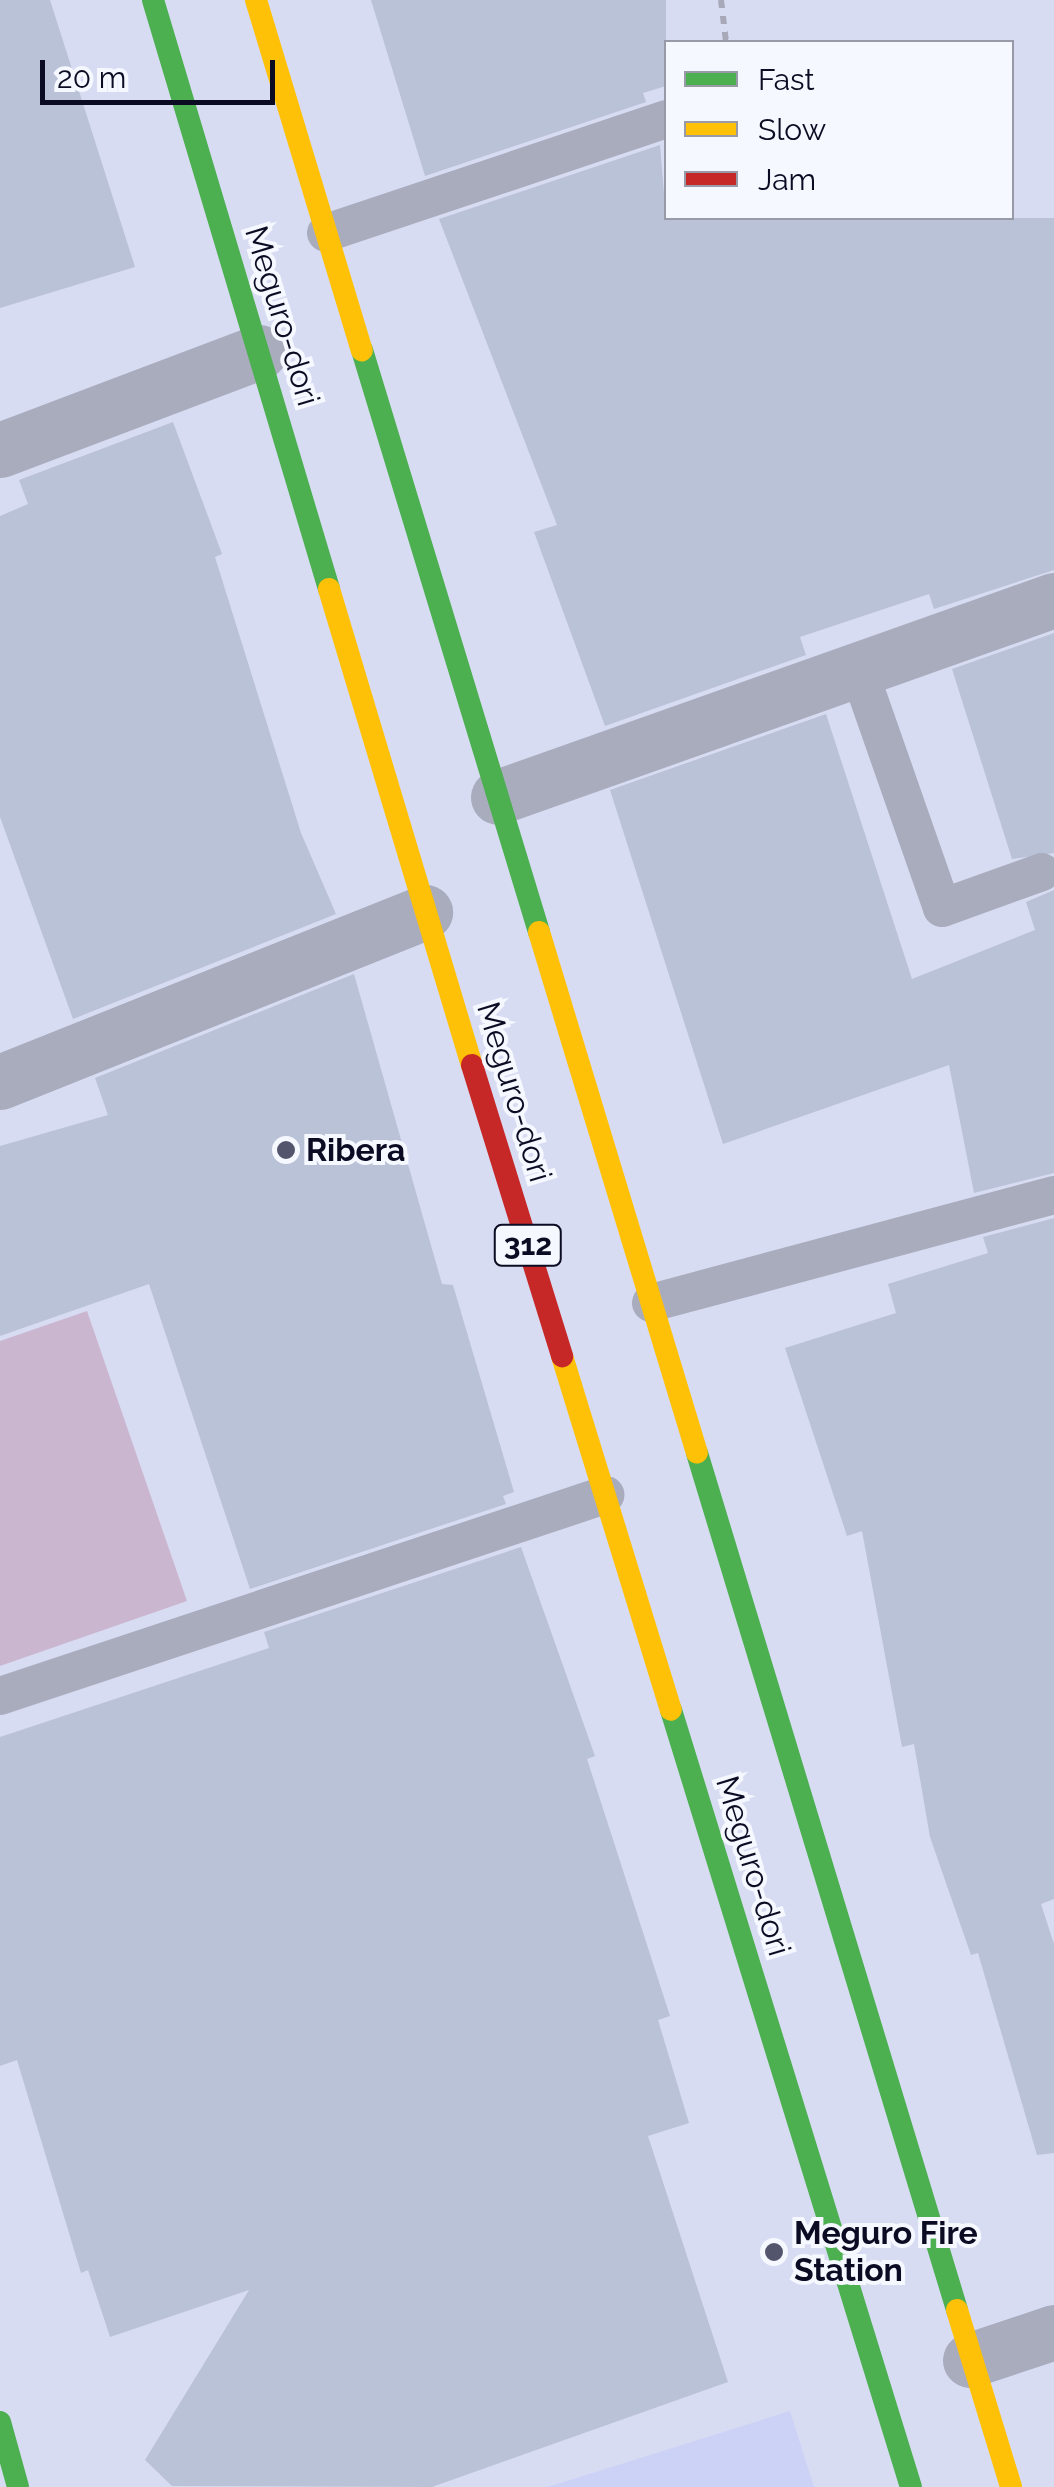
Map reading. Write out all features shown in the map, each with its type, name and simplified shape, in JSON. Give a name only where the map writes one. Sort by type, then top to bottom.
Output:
[{"type":"main road","name":"Meguro-dori","points":[[153,0],[425,912],[911,2487]]},
{"type":"main road","name":"Meguro-dori","points":[[256,0],[1011,2487]]},
{"type":"main road","points":[[0,2422],[18,2487]]},
{"type":"street","points":[[0,450],[258,352]]},
{"type":"street","points":[[498,797],[1054,600]]},
{"type":"street","points":[[0,1082],[425,912]]},
{"type":"street","points":[[970,2360],[1054,2332]]},
{"type":"lane","points":[[326,233],[664,121]]},
{"type":"lane","points":[[858,668],[942,908],[1042,872]]},
{"type":"lane","points":[[651,1303],[1054,1195]]},
{"type":"lane","points":[[0,1696],[605,1495]]},
{"type":"path","points":[[721,0],[726,40]]},
{"type":"shaded area","points":[[87,1311],[187,1601],[0,1666],[0,1341]]},
{"type":"shaded area","points":[[790,2411],[814,2487],[547,2487],[554,2485]]},
{"type":"building","points":[[0,0],[50,0],[135,267],[0,308]]},
{"type":"building","points":[[371,0],[666,0],[664,87],[643,93],[646,102],[425,176]]},
{"type":"building","points":[[660,145],[664,220],[1054,218],[1054,570],[934,609],[929,594],[800,637],[806,655],[605,726],[534,532],[557,525],[439,219]]},
{"type":"building","points":[[173,422],[222,554],[215,557],[301,833],[336,914],[73,1019],[0,817],[0,516],[28,504],[19,480]]},
{"type":"building","points":[[1054,633],[1054,853],[1012,859],[952,669]]},
{"type":"building","points":[[826,714],[912,979],[1035,930],[1026,902],[1054,890],[1054,1173],[974,1193],[949,1065],[723,1144],[610,790]]},
{"type":"building","points":[[354,974],[442,1284],[453,1285],[514,1492],[503,1496],[506,1504],[250,1589],[149,1284],[0,1336],[0,1146],[108,1115],[95,1078]]},
{"type":"building","points":[[1054,1218],[1054,1899],[1041,1904],[1054,1944],[1054,2153],[1037,2155],[978,1953],[971,1955],[930,1837],[914,1744],[902,1747],[862,1531],[847,1536],[785,1348],[896,1313],[888,1284],[988,1253],[983,1237]]},
{"type":"building","points":[[521,1547],[595,1756],[587,1759],[670,2016],[658,2020],[689,2123],[648,2136],[728,2382],[432,2487],[172,2486],[145,2460],[249,2290],[110,2337],[88,2270],[81,2273],[17,2060],[0,2066],[0,1737],[269,1648],[264,1632]]},
{"type":"traffic: fast","points":[[153,0],[329,589]]},
{"type":"traffic: fast","points":[[362,350],[539,932]]},
{"type":"traffic: fast","points":[[697,1453],[957,2310]]},
{"type":"traffic: fast","points":[[671,1710],[911,2487]]},
{"type":"traffic: fast","points":[[0,2422],[18,2487]]},
{"type":"traffic: slow","points":[[256,0],[362,350]]},
{"type":"traffic: slow","points":[[329,589],[472,1065]]},
{"type":"traffic: slow","points":[[539,932],[697,1453]]},
{"type":"traffic: slow","points":[[562,1356],[671,1710]]},
{"type":"traffic: slow","points":[[957,2310],[1011,2487]]},
{"type":"traffic: jam","points":[[472,1065],[562,1356]]},
{"type":"place","name":"Ribera","points":[[286,1150]]},
{"type":"place","name":"Meguro Fire Station","points":[[774,2252]]}]
